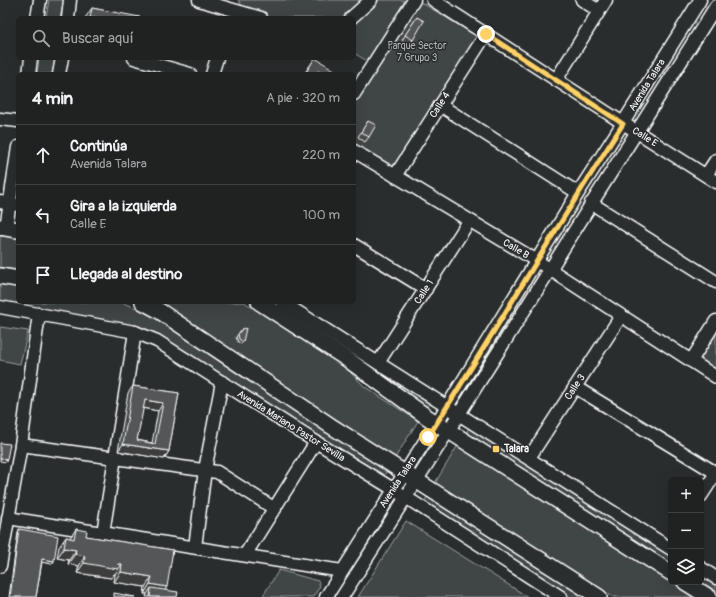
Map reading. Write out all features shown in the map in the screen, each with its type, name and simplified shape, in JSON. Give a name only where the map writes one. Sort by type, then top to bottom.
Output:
[{"type":"main road","points":[[0,276],[16,279]]},
{"type":"main road","name":"Avenida Mariano Pastor Sevilla","points":[[147,304],[158,310],[331,426],[599,597]]},
{"type":"main road","points":[[262,304],[347,360],[443,427],[668,571]]},
{"type":"main road","points":[[690,585],[709,597]]},
{"type":"street","points":[[37,16],[40,0]]},
{"type":"street","points":[[68,16],[70,0]]},
{"type":"street","points":[[199,0],[233,14],[247,16]]},
{"type":"street","points":[[353,16],[371,0]]},
{"type":"street","points":[[356,91],[414,0]]},
{"type":"street","name":"Calle E","points":[[433,0],[623,124],[637,131],[711,178]]},
{"type":"street","points":[[582,0],[599,11]]},
{"type":"street","points":[[556,80],[606,0]]},
{"type":"street","name":"Avenida Talara","points":[[443,427],[447,407],[578,193],[700,0]]},
{"type":"street","name":"Avenida Talara","points":[[326,597],[393,489],[410,476],[443,427],[459,414],[716,6]]},
{"type":"street","name":"Calle 4","points":[[394,176],[486,34]]},
{"type":"street","points":[[29,72],[31,60]]},
{"type":"street","points":[[59,72],[62,60]]},
{"type":"street","points":[[139,60],[159,69],[178,72]]},
{"type":"street","points":[[213,72],[216,60]]},
{"type":"street","points":[[440,105],[578,193]]},
{"type":"street","points":[[0,119],[16,121]]},
{"type":"street","name":"Calle B","points":[[356,152],[537,261],[716,377]]},
{"type":"street","points":[[8,229],[9,203],[16,159]]},
{"type":"street","points":[[711,178],[716,160]]},
{"type":"street","points":[[592,203],[716,282]]},
{"type":"street","name":"Calle 1","points":[[378,363],[469,221]]},
{"type":"street","points":[[356,246],[426,289]]},
{"type":"street","points":[[285,304],[668,545]]},
{"type":"street","name":"Avenida Mariano Pastor Sevilla","points":[[0,307],[135,332],[157,341],[406,497],[561,597]]},
{"type":"street","points":[[0,566],[21,445],[39,314]]},
{"type":"street","name":"Calle 3","points":[[529,458],[621,316]]},
{"type":"street","points":[[691,361],[716,321]]},
{"type":"street","points":[[103,533],[135,332]]},
{"type":"street","points":[[195,547],[205,470],[222,382]]},
{"type":"street","points":[[575,387],[716,473],[704,491]]},
{"type":"street","points":[[245,556],[316,442]]},
{"type":"street","points":[[21,445],[217,472],[275,509]]},
{"type":"street","name":"Avenida Talara","points":[[342,597],[406,497],[410,476]]},
{"type":"street","points":[[8,518],[342,570]]},
{"type":"street","points":[[704,570],[716,578]]},
{"type":"green space","points":[[49,0],[64,0],[60,16],[46,16]]},
{"type":"green space","name":"Parque Sector 7 Grupo 3","points":[[238,0],[417,0],[480,38],[394,168],[356,145],[356,97],[375,66],[356,54],[356,16],[250,16]]},
{"type":"green space","points":[[39,60],[55,60],[52,72],[37,72]]},
{"type":"green space","points":[[0,236],[16,238],[16,270],[0,267]]},
{"type":"green space","points":[[0,279],[16,282],[16,304],[126,304],[142,310],[158,318],[388,469],[382,479],[213,370],[98,320],[0,301]]},
{"type":"green space","points":[[159,304],[247,304],[340,362],[365,387],[418,421],[395,458]]},
{"type":"green space","points":[[0,327],[28,331],[20,364],[0,360]]},
{"type":"green space","points":[[716,330],[716,371],[697,359]]},
{"type":"green space","points":[[320,333],[430,402],[425,410]]},
{"type":"green space","points":[[470,426],[668,553],[668,563],[465,435]]},
{"type":"green space","points":[[458,445],[668,580],[668,585],[676,585],[695,597],[613,597],[435,483]]},
{"type":"green space","points":[[429,494],[591,597],[569,597],[422,505]]},
{"type":"green space","points":[[406,521],[528,597],[358,597]]},
{"type":"green space","points":[[279,570],[318,581],[320,586],[313,597],[262,597]]},
{"type":"green space","points":[[704,576],[716,584],[716,594],[702,585],[704,585]]},
{"type":"building","points":[[92,8],[135,16],[90,16]]},
{"type":"building","points":[[417,17],[424,21],[413,40],[405,35]]},
{"type":"building","points":[[314,60],[318,60],[336,71],[336,72],[306,72]]},
{"type":"building","points":[[368,121],[376,125],[369,137],[361,132]]},
{"type":"building","points":[[246,328],[243,342],[239,339],[238,334],[242,329]]},
{"type":"building","points":[[133,386],[179,393],[169,451],[123,444]],"holes":[[[145,400],[163,403],[155,444],[137,440]]]},
{"type":"building","points":[[0,443],[10,444],[7,459],[0,458]]},
{"type":"building","points":[[19,529],[58,536],[54,561],[42,559],[36,597],[10,597]]},
{"type":"building","points":[[76,529],[87,531],[86,536],[173,550],[167,587],[150,584],[152,577],[121,572],[122,564],[118,564],[117,569],[84,563],[85,556],[75,554],[76,550],[64,548],[66,537],[74,539]]},
{"type":"building","points":[[151,588],[178,592],[177,597],[150,597]]},
{"type":"building","points":[[114,593],[135,597],[114,597]]},
{"type":"place","name":"Talara","points":[[496,449]]},
{"type":"route","points":[[428,437],[578,193],[623,124],[486,34]]}]
